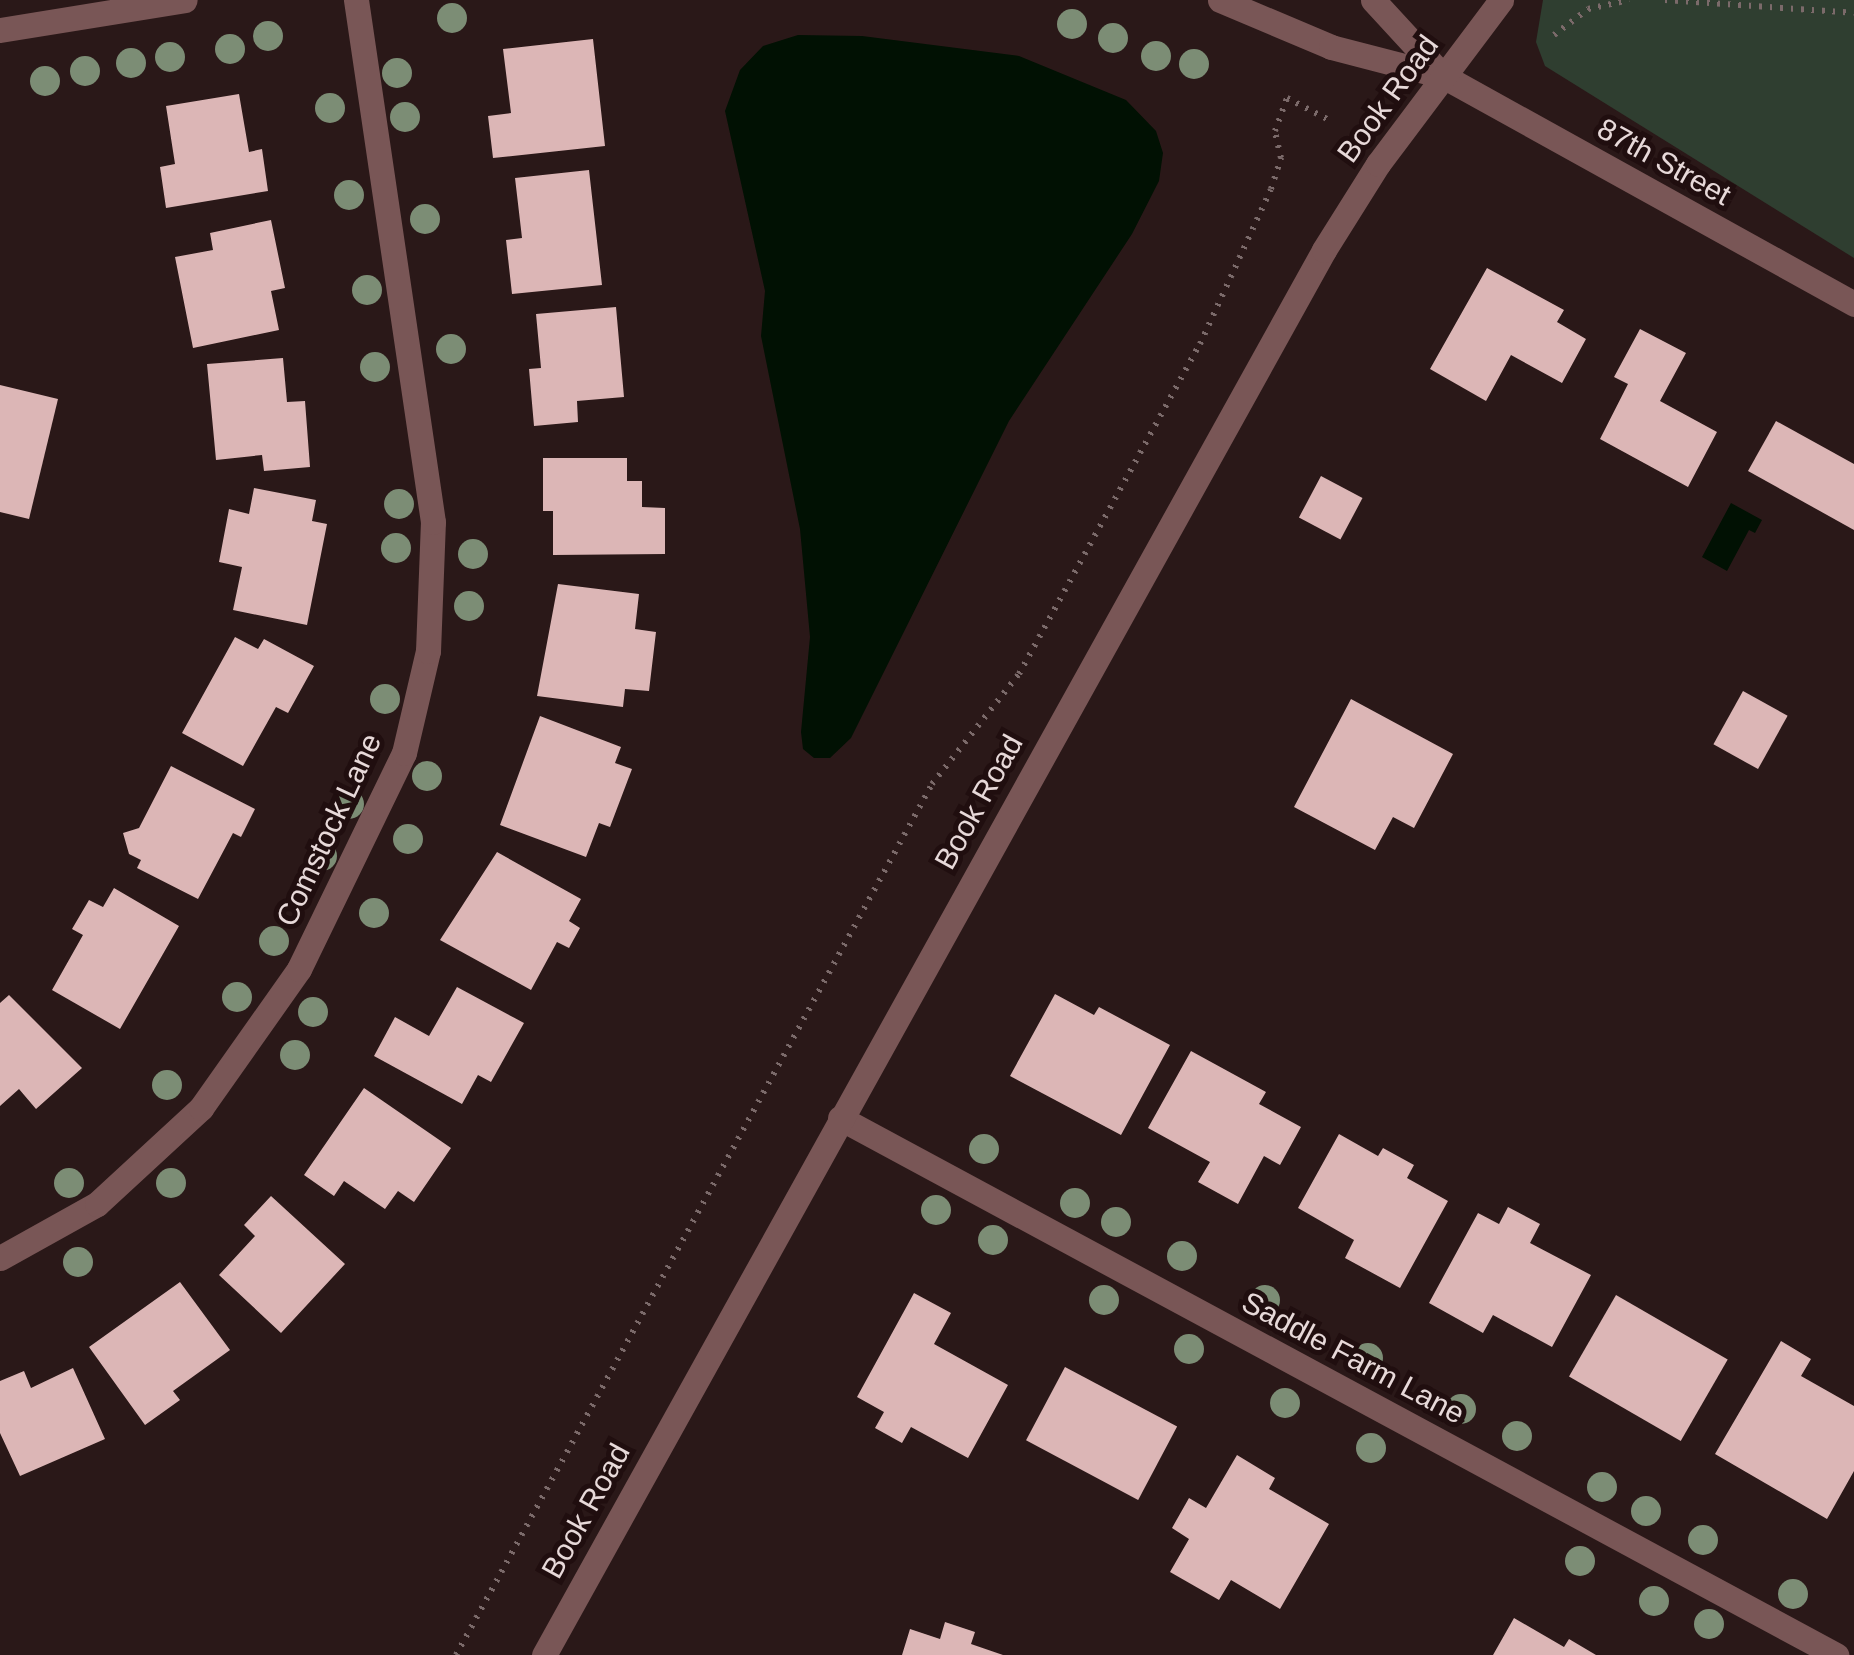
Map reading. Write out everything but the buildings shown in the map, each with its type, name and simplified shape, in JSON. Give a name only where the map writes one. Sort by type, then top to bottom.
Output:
[{"type":"street","points":[[0,30],[185,0]]},
{"type":"street","name":"Comstock Lane","points":[[0,1258],[97,1204],[201,1108],[299,969],[404,753],[428,651],[433,522],[356,0]]},
{"type":"street","name":"87th Street","points":[[1220,0],[1330,47],[1444,76],[1854,304]]},
{"type":"street","name":"87th Street","points":[[1373,0],[1444,76]]},
{"type":"street","name":"Book Road","points":[[544,1655],[1324,250],[1501,0]]},
{"type":"street","name":"Saddle Farm Lane","points":[[840,1118],[1836,1655]]},
{"type":"path","points":[[1554,35],[1588,10],[1629,0]]},
{"type":"path","points":[[1665,0],[1854,12]]},
{"type":"path","points":[[456,1655],[932,784],[1019,674],[1200,344],[1272,189],[1282,158],[1274,131],[1287,98],[1327,118]]},
{"type":"green space","points":[[1543,0],[1854,0],[1854,258],[1545,66],[1536,42]]},
{"type":"shaded area","points":[[798,35],[862,36],[1019,56],[1126,100],[1156,131],[1163,153],[1159,181],[1132,234],[1009,421],[851,738],[830,758],[814,758],[803,749],[801,732],[810,637],[800,529],[761,336],[765,291],[725,111],[740,70],[763,46]]},
{"type":"shaded area","points":[[1731,503],[1762,520],[1755,533],[1749,530],[1727,571],[1702,557]]}]
